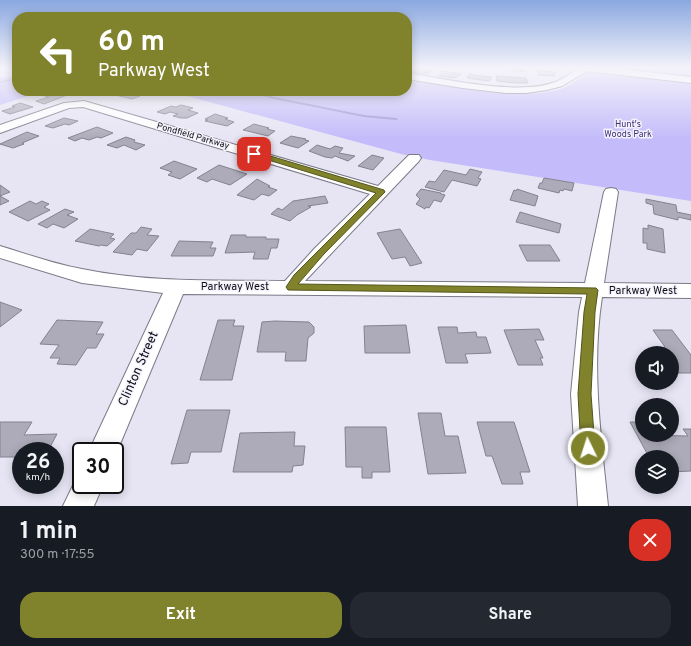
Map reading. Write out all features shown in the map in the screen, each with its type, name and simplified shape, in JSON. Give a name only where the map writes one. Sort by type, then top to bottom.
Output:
[{"type":"street","name":"Pondfield Parkway","points":[[0,129],[73,104],[84,104],[381,192]]},
{"type":"street","points":[[291,287],[297,278],[321,252],[414,158]]},
{"type":"street","points":[[594,506],[584,394],[589,312],[612,192]]},
{"type":"street","name":"Parkway West","points":[[0,252],[35,264],[82,276],[124,283],[176,287],[691,291]]},
{"type":"street","name":"Clinton Street","points":[[107,442],[176,287]]},
{"type":"street","points":[[78,506],[84,494]]},
{"type":"green space","points":[[0,92],[12,92],[12,96],[28,96],[0,105]]},
{"type":"green space","name":"Hunt's Woods Park","points":[[412,92],[545,93],[551,92],[691,92],[691,201],[430,160],[401,154],[187,96],[412,96]]},
{"type":"building","points":[[45,96],[64,96],[44,104],[36,101],[49,97]]},
{"type":"building","points":[[120,96],[140,96],[132,99]]},
{"type":"building","points":[[20,103],[33,107],[10,114],[2,111],[15,107],[12,106]]},
{"type":"building","points":[[181,105],[193,108],[188,110],[198,113],[187,118],[181,118],[173,116],[178,114],[170,112],[165,114],[157,112],[171,106],[176,107]]},
{"type":"building","points":[[215,114],[228,118],[225,119],[234,122],[227,126],[205,121],[208,120],[205,119]]},
{"type":"building","points":[[64,118],[78,121],[69,125],[65,124],[53,128],[45,126]]},
{"type":"building","points":[[254,124],[275,131],[268,136],[243,130]]},
{"type":"building","points":[[97,127],[113,133],[101,138],[97,137],[89,140],[82,138],[75,141],[68,138]]},
{"type":"building","points":[[27,132],[39,136],[13,148],[0,144]]},
{"type":"building","points":[[291,136],[309,141],[298,148],[280,143]]},
{"type":"building","points":[[126,137],[135,140],[134,142],[145,145],[136,150],[124,145],[117,148],[107,145]]},
{"type":"building","points":[[317,145],[330,149],[335,146],[343,148],[339,153],[355,156],[348,161],[335,156],[332,158],[325,157],[309,151]]},
{"type":"building","points":[[372,155],[384,158],[373,170],[358,166]]},
{"type":"building","points":[[174,161],[197,169],[180,179],[168,175],[172,172],[160,168]]},
{"type":"building","points":[[219,165],[247,174],[230,185],[212,179],[207,182],[197,178]]},
{"type":"building","points":[[470,169],[482,172],[478,178],[481,179],[477,186],[452,180],[444,192],[425,187],[429,181],[435,182],[444,170],[466,175]]},
{"type":"building","points":[[544,178],[574,183],[572,191],[564,189],[563,191],[560,190],[559,193],[538,188]]},
{"type":"building","points":[[257,179],[270,186],[268,187],[277,190],[269,196],[262,194],[254,200],[237,195]]},
{"type":"building","points":[[0,185],[10,192],[0,196]]},
{"type":"building","points":[[421,189],[445,195],[441,202],[434,200],[429,208],[426,207],[425,209],[416,204],[420,199],[416,195]]},
{"type":"building","points":[[517,189],[538,196],[535,206],[510,200],[514,190],[516,191]]},
{"type":"building","points":[[0,196],[9,201],[0,205]]},
{"type":"building","points":[[325,196],[328,203],[308,206],[311,207],[290,221],[271,214],[278,208],[282,210],[293,201]]},
{"type":"building","points":[[646,199],[676,205],[677,212],[691,215],[691,220],[678,217],[678,220],[654,214],[653,205],[646,203]]},
{"type":"building","points":[[30,201],[36,204],[42,201],[49,204],[44,207],[50,210],[28,221],[9,212]]},
{"type":"building","points":[[65,209],[74,212],[67,215],[78,219],[64,228],[53,224],[47,228],[38,224]]},
{"type":"building","points":[[520,212],[561,224],[559,233],[516,222]]},
{"type":"building","points":[[648,225],[663,229],[665,253],[647,249],[647,243],[643,243],[643,228],[648,229]]},
{"type":"building","points":[[141,227],[152,229],[147,235],[159,236],[147,251],[137,249],[132,255],[113,252],[131,233],[136,233]]},
{"type":"building","points":[[90,229],[114,234],[110,238],[115,239],[107,246],[99,246],[75,241]]},
{"type":"building","points":[[400,229],[422,263],[410,266],[405,257],[392,259],[377,233]]},
{"type":"building","points":[[231,235],[246,235],[246,237],[266,237],[266,239],[279,239],[277,248],[271,248],[268,259],[253,259],[255,252],[225,253]]},
{"type":"building","points":[[179,241],[213,242],[210,248],[216,248],[213,256],[171,256]]},
{"type":"building","points":[[519,245],[550,245],[560,261],[527,261]]},
{"type":"building","points":[[0,302],[22,310],[0,327]]},
{"type":"building","points":[[57,320],[103,322],[96,334],[104,334],[96,348],[87,348],[76,365],[57,364],[60,358],[50,358],[59,345],[40,344]]},
{"type":"building","points":[[218,320],[235,320],[233,326],[244,326],[232,380],[200,380]]},
{"type":"building","points":[[262,322],[309,322],[314,327],[314,333],[308,338],[306,361],[285,361],[286,352],[257,352]]},
{"type":"building","points":[[406,325],[410,353],[365,353],[364,326]]},
{"type":"building","points":[[438,327],[457,327],[458,333],[476,332],[477,337],[486,337],[491,353],[465,354],[468,363],[446,363]]},
{"type":"building","points":[[539,329],[544,340],[535,340],[543,358],[540,358],[543,365],[518,365],[504,330]]},
{"type":"building","points":[[653,330],[672,330],[691,355],[691,373],[679,373],[679,346],[664,346]]},
{"type":"building","points":[[187,410],[230,410],[221,452],[191,452],[188,463],[171,464]]},
{"type":"building","points":[[418,413],[441,413],[445,436],[458,436],[466,473],[428,474]]},
{"type":"building","points":[[0,422],[32,422],[24,435],[57,434],[53,442],[12,442],[12,457],[0,457]]},
{"type":"building","points":[[477,422],[514,422],[530,472],[520,472],[523,484],[502,484],[492,456],[486,456]]},
{"type":"building","points":[[630,422],[635,422],[635,431]]},
{"type":"building","points":[[345,427],[386,427],[390,472],[372,472],[372,478],[362,478],[362,467],[346,467]]},
{"type":"building","points":[[683,429],[691,429],[691,471],[679,472],[679,450],[645,450],[641,442],[679,442],[679,436],[688,436]]},
{"type":"building","points":[[295,432],[294,446],[305,446],[303,465],[293,466],[292,472],[233,472],[240,433]]},
{"type":"waterway","points":[[266,96],[364,116],[396,119]]},
{"type":"route","points":[[254,154],[381,192],[321,252],[297,278],[291,287],[593,290],[589,312],[584,394],[588,448]]}]
